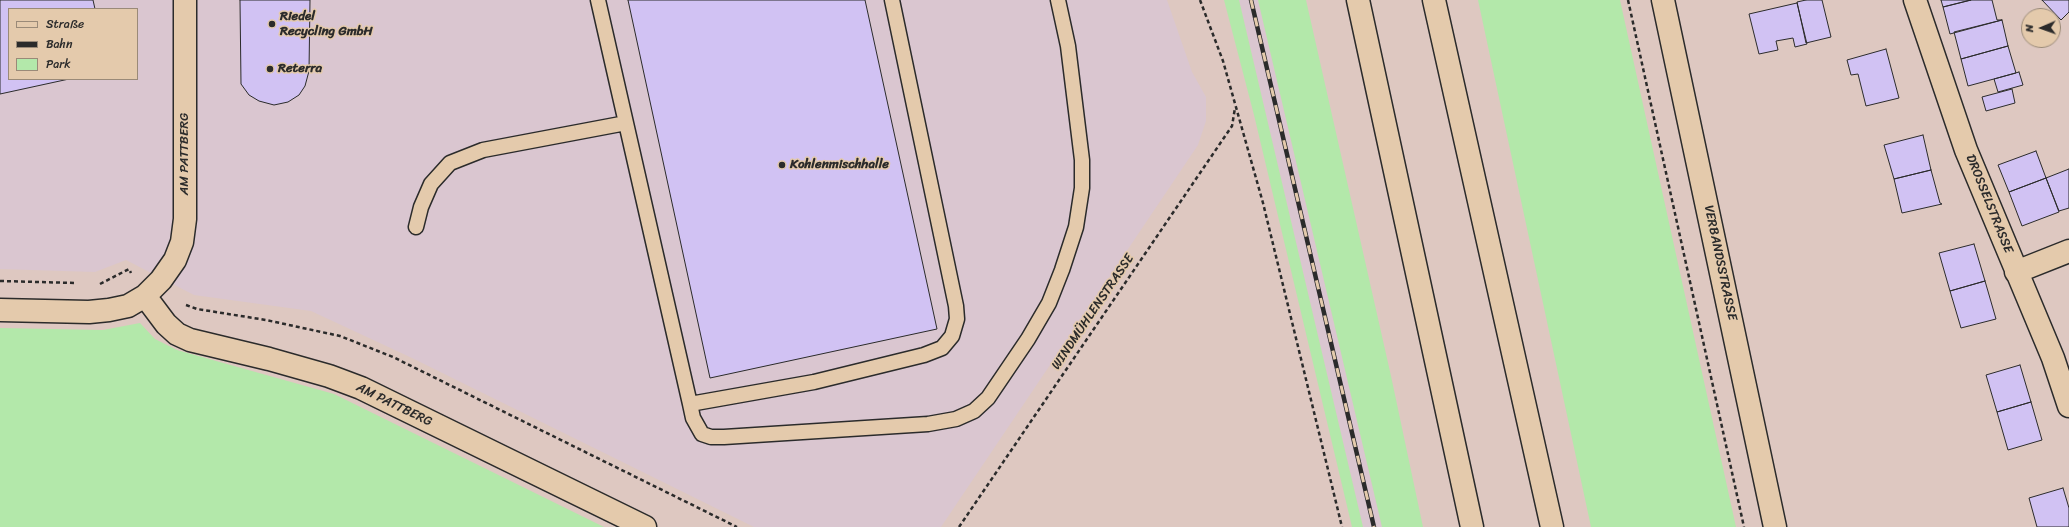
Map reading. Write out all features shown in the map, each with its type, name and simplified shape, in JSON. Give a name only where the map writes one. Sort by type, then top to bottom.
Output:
[{"type":"main road","name":"AM PATTBERG","points":[[0,310],[96,311],[128,306],[149,292],[175,260],[182,242],[185,219],[185,0]]},
{"type":"main road","points":[[1358,0],[1472,527]]},
{"type":"main road","points":[[1434,0],[1552,527]]},
{"type":"main road","name":"VERBANDSSTRASSE","points":[[1663,0],[1775,527]]},
{"type":"main road","name":"DROSSELSTRASSE","points":[[1915,0],[1966,150],[2053,358],[2069,406]]},
{"type":"main road","points":[[2016,272],[2069,251]]},
{"type":"main road","name":"AM PATTBERG","points":[[149,292],[166,324],[177,334],[190,340],[269,359],[329,376],[361,388],[645,527]]},
{"type":"lane","points":[[598,0],[693,418],[702,434],[724,437],[928,424],[956,419],[974,411],[988,398],[1028,340],[1049,303],[1062,270],[1077,219],[1082,188],[1082,160],[1068,46],[1058,0]]},
{"type":"lane","points":[[690,404],[814,382],[924,355],[942,348],[952,336],[957,319],[956,306],[892,0]]},
{"type":"lane","points":[[416,227],[420,208],[431,184],[450,163],[483,150],[626,123]]},
{"type":"path","points":[[1200,0],[1223,61],[1264,204],[1342,527]]},
{"type":"path","points":[[1628,0],[1744,527]]},
{"type":"path","name":"WINDMÜHLENSTRASSE","points":[[959,527],[1232,126],[1235,106]]},
{"type":"path","points":[[99,284],[129,268],[149,292],[197,309],[266,320],[333,334],[393,357],[737,527]]},
{"type":"path","points":[[0,281],[84,284]]},
{"type":"shaded area","points":[[0,0],[1167,0],[1192,72],[1206,97],[1206,121],[1198,145],[941,527],[754,527],[412,358],[311,311],[194,295],[126,260],[95,272],[0,269]]},
{"type":"shaded area","points":[[1239,0],[1258,0],[1382,527],[1363,527]]},
{"type":"green space","points":[[1224,0],[1239,0],[1363,527],[1352,527],[1254,115]]},
{"type":"green space","points":[[1258,0],[1306,0],[1391,376],[1423,527],[1382,527]]},
{"type":"green space","points":[[1478,0],[1620,0],[1736,527],[1591,527]]},
{"type":"green space","points":[[1925,0],[1927,0],[1963,104],[1960,104]]},
{"type":"green space","points":[[140,323],[155,339],[177,350],[334,394],[604,527],[0,527],[0,328],[103,330]]},
{"type":"building","points":[[0,0],[93,0],[95,8],[8,8],[8,80],[64,80],[0,94]]},
{"type":"building","points":[[240,0],[310,0],[309,71],[305,86],[299,95],[288,102],[274,105],[259,101],[249,95],[241,84]]},
{"type":"building","name":"Kohlenmischhalle","points":[[628,0],[865,0],[937,329],[710,378]]},
{"type":"building","points":[[1806,0],[1822,0],[1831,37],[1806,43],[1797,2]]},
{"type":"building","points":[[1941,0],[1971,0],[1943,7]]},
{"type":"building","points":[[1971,0],[1992,0],[1997,20],[2002,20],[1950,34],[1943,7]]},
{"type":"building","points":[[2042,0],[2069,0],[2069,12],[2061,20],[2061,8],[2050,8]]},
{"type":"building","points":[[1797,3],[1807,44],[1795,47],[1793,38],[1776,41],[1778,50],[1759,54],[1749,14]]},
{"type":"building","points":[[2002,20],[2008,46],[1961,59],[1954,32]]},
{"type":"building","points":[[2008,46],[2016,73],[1968,86],[1961,59]]},
{"type":"building","points":[[1886,49],[1899,98],[1866,106],[1858,74],[1851,75],[1847,60]]},
{"type":"building","points":[[2019,72],[2023,85],[1998,92],[1994,79]]},
{"type":"building","points":[[2012,89],[2015,103],[1986,111],[1982,97]]},
{"type":"building","points":[[1923,135],[1931,170],[1894,179],[1884,145]]},
{"type":"building","points":[[2036,151],[2046,178],[2009,192],[1998,165]]},
{"type":"building","points":[[2069,169],[2069,208],[2059,211],[2046,178]]},
{"type":"building","points":[[1931,170],[1940,203],[1942,204],[1902,213],[1894,179]]},
{"type":"building","points":[[2046,178],[2059,212],[2022,226],[2009,192]]},
{"type":"building","points":[[1974,244],[1985,281],[1950,291],[1939,253]]},
{"type":"building","points":[[1985,281],[1996,319],[1961,328],[1950,291]]},
{"type":"building","points":[[2020,365],[2031,402],[1997,412],[1986,375]]},
{"type":"building","points":[[2031,402],[2042,440],[2008,450],[1997,412]]},
{"type":"building","points":[[2063,488],[2069,508],[2069,527],[2037,527],[2029,498]]},
{"type":"railway","points":[[1251,0],[1374,527]]},
{"type":"place","name":"Riedel Recycling GmbH","points":[[272,24]]},
{"type":"place","name":"Reterra","points":[[270,69]]},
{"type":"place","name":"Kohlenmischhalle","points":[[782,165]]}]
